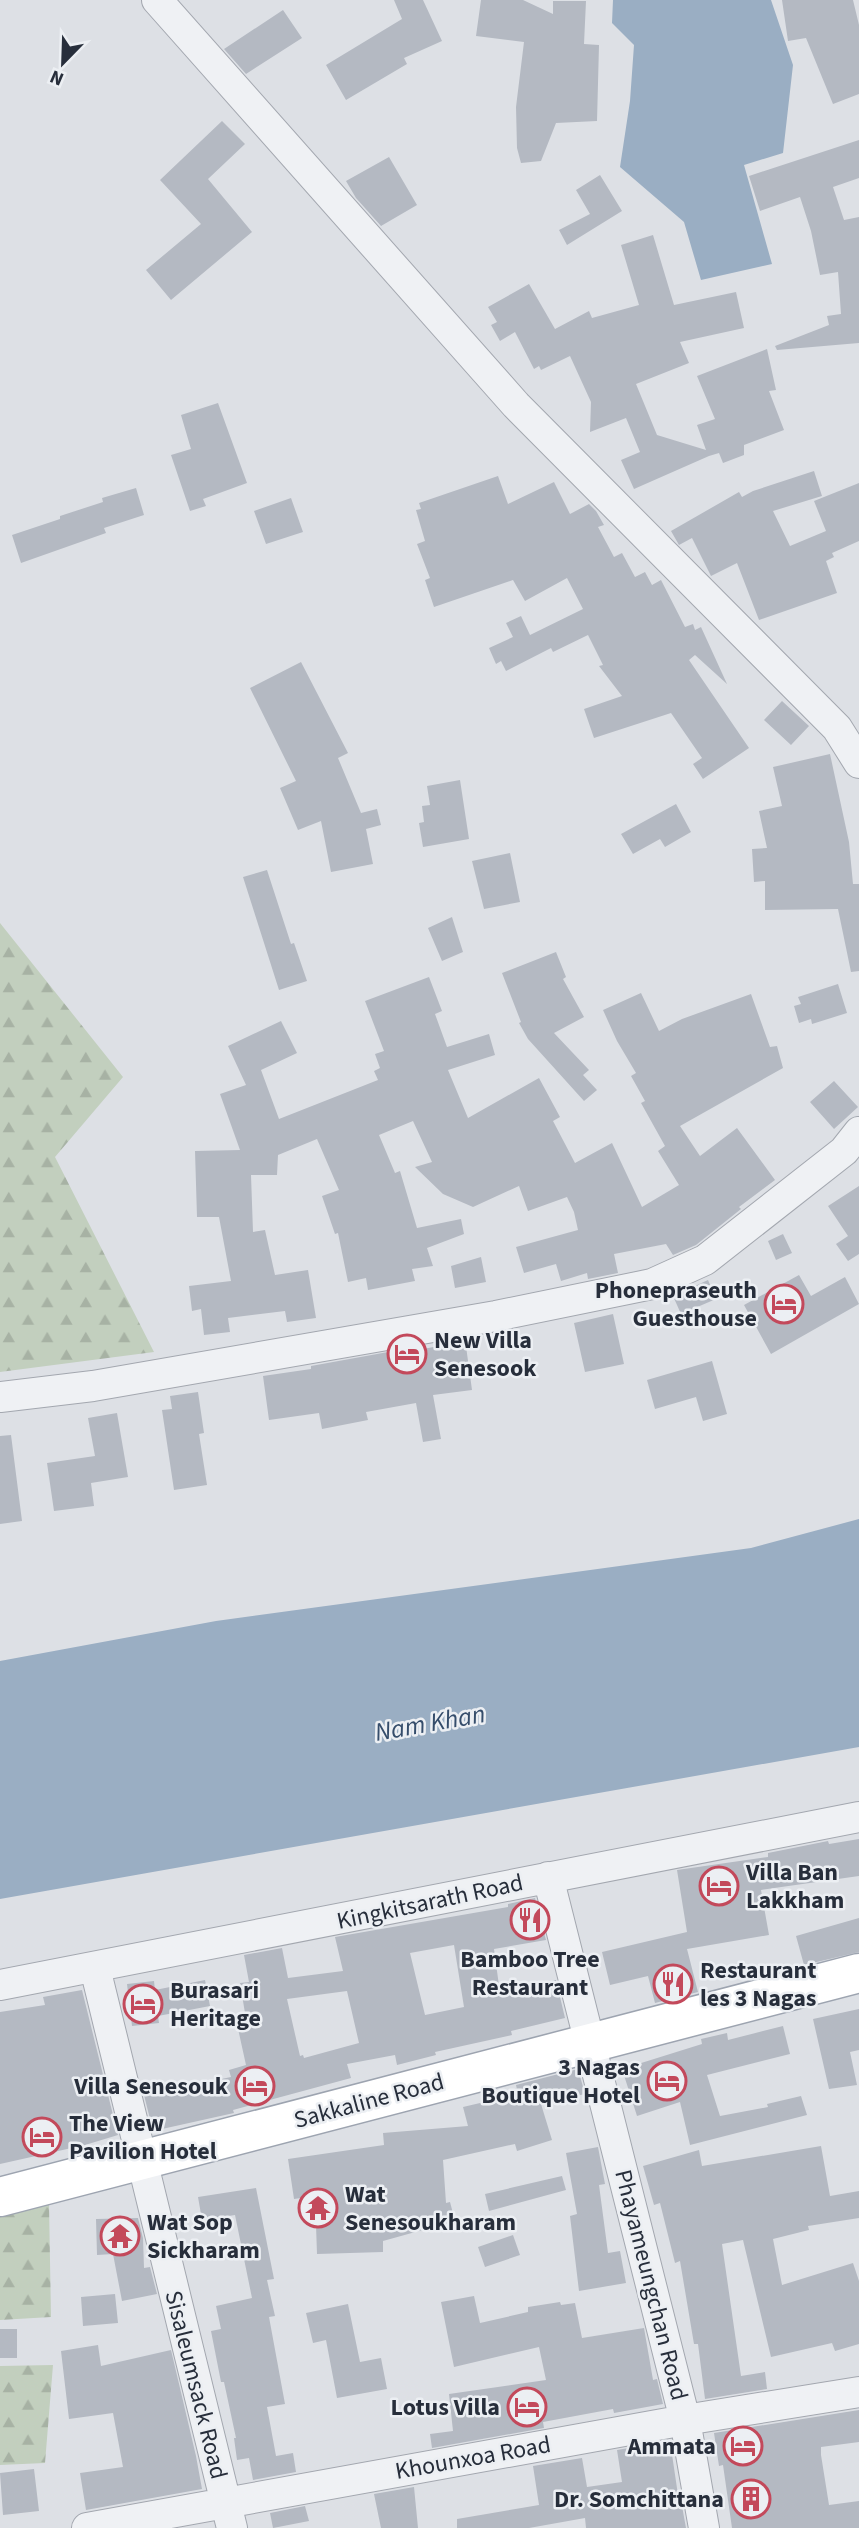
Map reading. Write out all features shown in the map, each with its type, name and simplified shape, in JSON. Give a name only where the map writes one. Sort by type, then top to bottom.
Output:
[{"type":"main road","name":"Sakkaline Road","points":[[0,2197],[859,1973]]},
{"type":"street","points":[[158,0],[516,405],[837,728],[859,763]]},
{"type":"street","points":[[0,1397],[93,1386],[496,1316],[652,1284],[705,1260],[844,1151],[859,1132]]},
{"type":"street","name":"Kingkitsarath Road","points":[[0,1986],[859,1817]]},
{"type":"street","name":"Phayameungchan Road","points":[[548,1877],[685,2420],[704,2528]]},
{"type":"street","name":"Sisaleumsack Road","points":[[95,1968],[229,2516]]},
{"type":"street","name":"Khounxoa Road","points":[[87,2528],[229,2516],[685,2420],[859,2392]]},
{"type":"green space","points":[[0,923],[123,1077],[55,1157],[154,1352],[0,1372]]},
{"type":"green space","points":[[49,2204],[51,2317],[0,2320],[0,2214]]},
{"type":"green space","points":[[53,2365],[45,2463],[0,2465],[0,2366]]},
{"type":"water","points":[[613,0],[771,0],[793,65],[783,153],[744,165],[772,264],[701,280],[684,222],[620,167],[630,101],[634,45],[612,23]]},
{"type":"water","name":"Nam Khan","points":[[859,1519],[859,1747],[0,1899],[0,1661],[216,1621],[751,1548]]},
{"type":"building","points":[[394,0],[423,0],[442,41],[404,58],[407,64],[346,100],[326,65],[402,19]]},
{"type":"building","points":[[481,0],[523,0],[553,14],[553,1],[586,1],[584,44],[599,45],[597,121],[556,123],[541,161],[521,163],[517,148],[516,107],[524,42],[476,36]]},
{"type":"building","points":[[782,0],[853,0],[859,25],[859,94],[833,104],[806,38],[788,41]]},
{"type":"building","points":[[283,10],[302,38],[246,74],[224,49]]},
{"type":"building","points":[[222,121],[245,144],[208,179],[252,232],[171,300],[146,270],[201,224],[160,180]]},
{"type":"building","points":[[859,140],[859,178],[833,187],[844,220],[859,217],[859,343],[777,350],[775,346],[829,325],[827,316],[841,314],[838,272],[820,275],[811,231],[800,197],[760,211],[749,176]]},
{"type":"building","points":[[389,157],[417,205],[381,226],[356,198],[346,181]]},
{"type":"building","points":[[600,175],[622,211],[567,245],[559,230],[590,214],[576,190]]},
{"type":"building","points":[[653,235],[674,305],[736,292],[744,328],[680,342],[689,363],[636,384],[657,435],[706,450],[697,425],[715,419],[697,376],[767,349],[776,390],[769,391],[784,430],[744,445],[744,455],[723,463],[719,453],[709,456],[634,489],[621,460],[640,452],[626,418],[590,432],[591,402],[570,356],[541,370],[539,366],[534,369],[515,332],[500,341],[491,325],[497,322],[488,307],[529,284],[555,329],[589,311],[592,318],[639,305],[621,245]]},
{"type":"building","points":[[218,403],[247,483],[203,499],[206,506],[190,511],[171,455],[191,449],[181,415]]},
{"type":"building","points":[[814,471],[822,496],[773,511],[790,546],[826,531],[814,501],[859,483],[859,541],[832,553],[834,557],[826,561],[837,593],[759,620],[737,563],[711,576],[692,538],[679,545],[671,531],[739,492],[742,497]]},
{"type":"building","points":[[498,476],[508,504],[554,482],[570,514],[589,504],[604,525],[598,527],[614,557],[622,553],[635,577],[645,572],[652,585],[661,580],[685,627],[693,624],[695,630],[701,627],[727,684],[695,655],[689,660],[749,748],[703,779],[693,764],[702,758],[671,713],[594,738],[584,709],[622,696],[599,666],[603,665],[588,635],[553,652],[551,648],[506,671],[501,661],[496,664],[489,648],[513,637],[506,623],[521,616],[530,635],[583,609],[567,578],[525,601],[513,580],[434,607],[425,580],[430,578],[417,544],[425,541],[416,510],[421,509],[419,503]]},
{"type":"building","points":[[136,488],[144,515],[104,528],[106,533],[21,563],[12,535],[103,502],[102,498]]},
{"type":"building","points":[[291,498],[303,532],[266,544],[254,511]]},
{"type":"building","points":[[301,662],[348,753],[338,758],[361,813],[377,809],[381,825],[366,829],[373,864],[331,872],[321,821],[298,830],[280,788],[296,781],[250,688]]},
{"type":"building","points":[[782,701],[809,726],[791,745],[764,720]]},
{"type":"building","points":[[830,754],[849,842],[853,884],[859,884],[859,971],[851,972],[838,909],[765,910],[765,881],[754,882],[752,849],[767,848],[759,811],[782,806],[773,767]]},
{"type":"building","points":[[460,780],[469,839],[423,847],[419,823],[424,822],[422,806],[430,805],[427,786]]},
{"type":"building","points":[[676,804],[691,832],[665,847],[660,839],[633,854],[621,834]]},
{"type":"building","points":[[510,853],[520,902],[484,909],[472,861]]},
{"type":"building","points":[[267,870],[291,944],[294,943],[307,981],[279,990],[243,877]]},
{"type":"building","points":[[452,917],[463,952],[442,961],[428,928]]},
{"type":"building","points":[[556,952],[566,977],[563,979],[584,1017],[554,1033],[589,1070],[583,1075],[597,1090],[584,1101],[528,1039],[519,1023],[521,1022],[502,973]]},
{"type":"building","points":[[429,977],[442,1011],[435,1014],[447,1047],[489,1034],[495,1055],[448,1070],[468,1118],[539,1078],[560,1117],[553,1121],[575,1163],[612,1143],[642,1207],[679,1185],[658,1151],[665,1146],[641,1103],[645,1101],[631,1076],[636,1073],[603,1010],[641,993],[659,1031],[682,1019],[751,994],[770,1047],[777,1046],[783,1068],[680,1126],[700,1156],[737,1128],[775,1180],[696,1245],[673,1255],[666,1244],[614,1254],[618,1273],[588,1279],[587,1273],[561,1281],[556,1264],[524,1273],[516,1247],[578,1230],[567,1197],[528,1211],[519,1186],[473,1207],[443,1194],[415,1167],[432,1162],[413,1121],[379,1135],[395,1173],[400,1171],[417,1228],[461,1219],[464,1234],[427,1248],[433,1266],[412,1269],[415,1281],[368,1290],[366,1278],[348,1282],[338,1233],[335,1234],[322,1196],[339,1190],[317,1139],[278,1155],[277,1175],[251,1175],[253,1232],[265,1230],[275,1275],[308,1270],[316,1318],[287,1322],[285,1311],[228,1318],[230,1332],[204,1335],[201,1309],[192,1311],[189,1286],[231,1281],[219,1217],[197,1217],[195,1151],[240,1150],[220,1094],[246,1085],[228,1046],[281,1021],[297,1053],[261,1070],[279,1119],[378,1080],[374,1071],[380,1068],[375,1054],[384,1051],[365,1001]]},
{"type":"building","points":[[838,984],[847,1013],[812,1024],[811,1019],[799,1023],[794,1006],[801,1004],[798,997]]},
{"type":"building","points":[[834,1081],[858,1107],[834,1129],[810,1102]]},
{"type":"building","points":[[859,1186],[859,1254],[848,1261],[836,1244],[848,1236],[828,1206]]},
{"type":"building","points":[[783,1234],[792,1253],[776,1260],[768,1241]]},
{"type":"building","points":[[481,1257],[486,1282],[455,1288],[451,1266]]},
{"type":"building","points":[[799,1275],[811,1296],[845,1277],[859,1304],[771,1354],[744,1305]]},
{"type":"building","points":[[708,1280],[716,1299],[681,1314],[673,1296]]},
{"type":"building","points":[[613,1314],[624,1364],[585,1372],[574,1323]]},
{"type":"building","points":[[465,1339],[472,1390],[433,1395],[441,1439],[423,1442],[416,1403],[366,1412],[368,1420],[322,1429],[319,1413],[269,1420],[263,1376],[311,1369],[311,1366],[388,1352],[389,1355],[445,1345]]},
{"type":"building","points":[[712,1361],[727,1414],[703,1421],[696,1397],[655,1409],[647,1380]]},
{"type":"building","points":[[198,1392],[204,1433],[199,1434],[207,1485],[174,1490],[162,1410],[172,1409],[170,1396]]},
{"type":"building","points":[[117,1413],[128,1477],[91,1483],[94,1506],[54,1511],[47,1463],[95,1456],[88,1418]]},
{"type":"building","points":[[11,1435],[22,1521],[0,1524],[0,1436]]},
{"type":"building","points":[[859,1839],[859,1876],[761,1890],[769,1935],[687,1949],[698,1992],[655,2003],[648,1976],[610,1985],[602,1952],[687,1932],[677,1870],[768,1857],[768,1853],[828,1841],[829,1844]]},
{"type":"building","points":[[535,1898],[546,1940],[494,1949],[500,1993],[556,1980],[565,2018],[511,2031],[512,2035],[435,2052],[436,2055],[397,2065],[395,2055],[347,2064],[351,2078],[233,2110],[234,2113],[153,2131],[144,2095],[231,2077],[229,2070],[246,2065],[235,2015],[245,2013],[240,1983],[249,1982],[244,1955],[282,1948],[288,1978],[343,1971],[335,1937],[508,1907],[508,1904]],"holes":[[[454,1945],[464,2007],[425,2015],[410,1953]],[[347,1991],[359,2043],[304,2058],[303,2055],[300,2056],[287,1999]]]},
{"type":"building","points":[[859,1918],[859,1952],[804,1965],[796,1936]]},
{"type":"building","points":[[205,1980],[210,2006],[158,2016],[159,2023],[132,2026],[127,1984],[154,1981],[155,1990]]},
{"type":"building","points":[[82,1990],[118,2135],[0,2164],[0,2012],[45,2005],[43,1997]]},
{"type":"building","points":[[859,2009],[859,2050],[850,2052],[857,2085],[829,2089],[813,2019]]},
{"type":"building","points":[[783,2026],[790,2054],[707,2075],[720,2116],[768,2107],[767,2104],[801,2096],[807,2115],[690,2145],[680,2102],[637,2116],[622,2069],[702,2044],[701,2039],[727,2033],[728,2040]]},
{"type":"building","points":[[578,2069],[585,2094],[541,2104],[552,2140],[517,2151],[515,2144],[443,2160],[446,2203],[450,2202],[455,2221],[383,2241],[383,2252],[317,2254],[315,2196],[294,2199],[288,2159],[384,2145],[383,2133],[468,2126],[463,2107],[518,2094],[516,2085]]},
{"type":"building","points":[[821,2146],[830,2196],[859,2191],[859,2218],[808,2226],[809,2230],[773,2239],[782,2285],[853,2263],[859,2281],[859,2344],[835,2351],[832,2343],[771,2357],[743,2240],[722,2244],[741,2376],[765,2372],[767,2389],[705,2399],[698,2344],[694,2344],[680,2261],[675,2263],[660,2203],[654,2205],[643,2166],[699,2150],[702,2166]]},
{"type":"building","points":[[598,2147],[605,2184],[599,2185],[608,2253],[620,2251],[626,2283],[579,2291],[570,2216],[577,2214],[566,2153]]},
{"type":"building","points":[[562,2176],[566,2190],[489,2211],[485,2194]]},
{"type":"building","points":[[256,2188],[274,2279],[267,2280],[275,2316],[269,2317],[285,2404],[267,2407],[276,2456],[293,2453],[296,2472],[253,2480],[249,2458],[237,2460],[236,2438],[211,2331],[221,2329],[216,2306],[252,2298],[235,2215],[202,2220],[198,2197]]},
{"type":"building","points":[[138,2218],[143,2238],[144,2268],[150,2267],[157,2294],[122,2301],[113,2254],[97,2255],[96,2219]]},
{"type":"building","points":[[513,2235],[520,2255],[485,2267],[478,2247]]},
{"type":"building","points":[[115,2294],[118,2323],[83,2326],[81,2297]]},
{"type":"building","points":[[474,2296],[480,2323],[528,2312],[528,2307],[560,2302],[561,2305],[575,2303],[582,2338],[644,2328],[653,2380],[657,2379],[663,2404],[614,2413],[613,2409],[543,2422],[544,2428],[432,2448],[430,2434],[453,2431],[449,2394],[546,2380],[539,2347],[454,2367],[441,2302]]},
{"type":"building","points":[[348,2304],[360,2362],[381,2358],[387,2389],[337,2398],[326,2340],[313,2343],[306,2313]]},
{"type":"building","points":[[0,2329],[17,2329],[17,2358],[0,2358]]},
{"type":"building","points":[[98,2345],[101,2366],[171,2350],[202,2489],[86,2510],[80,2473],[123,2467],[113,2413],[69,2419],[61,2351]]},
{"type":"building","points":[[859,2410],[859,2442],[821,2447],[821,2455],[829,2505],[859,2501],[859,2528],[732,2528],[723,2465],[719,2466],[714,2433]]},
{"type":"building","points":[[670,2441],[686,2528],[586,2528],[585,2518],[529,2528],[457,2528],[457,2519],[539,2505],[533,2466],[582,2458],[587,2487],[622,2482],[617,2450]]},
{"type":"building","points":[[34,2469],[39,2511],[3,2515],[0,2473]]},
{"type":"building","points":[[414,2487],[418,2528],[381,2528],[374,2494]]},
{"type":"building","points":[[305,2506],[309,2521],[273,2528],[270,2513]]},
{"type":"place","name":"Phonepraseuth Guesthouse","points":[[784,1304]]},
{"type":"place","name":"New Villa Senesook","points":[[407,1354]]},
{"type":"place","name":"Villa Ban Lakkham","points":[[719,1886]]},
{"type":"place","name":"Bamboo Tree Restaurant","points":[[530,1920]]},
{"type":"place","name":"Restaurant les 3 Nagas","points":[[673,1984]]},
{"type":"place","name":"Burasari Heritage","points":[[143,2004]]},
{"type":"place","name":"3 Nagas Boutique Hotel","points":[[667,2081]]},
{"type":"place","name":"Villa Senesouk","points":[[255,2086]]},
{"type":"place","name":"The View Pavilion Hotel","points":[[42,2137]]},
{"type":"place","name":"Wat Senesoukharam","points":[[318,2208]]},
{"type":"place","name":"Wat Sop Sickharam","points":[[120,2236]]},
{"type":"place","name":"Lotus Villa","points":[[527,2407]]},
{"type":"place","name":"Ammata","points":[[743,2446]]},
{"type":"place","name":"Dr. Somchittana","points":[[751,2499]]}]
